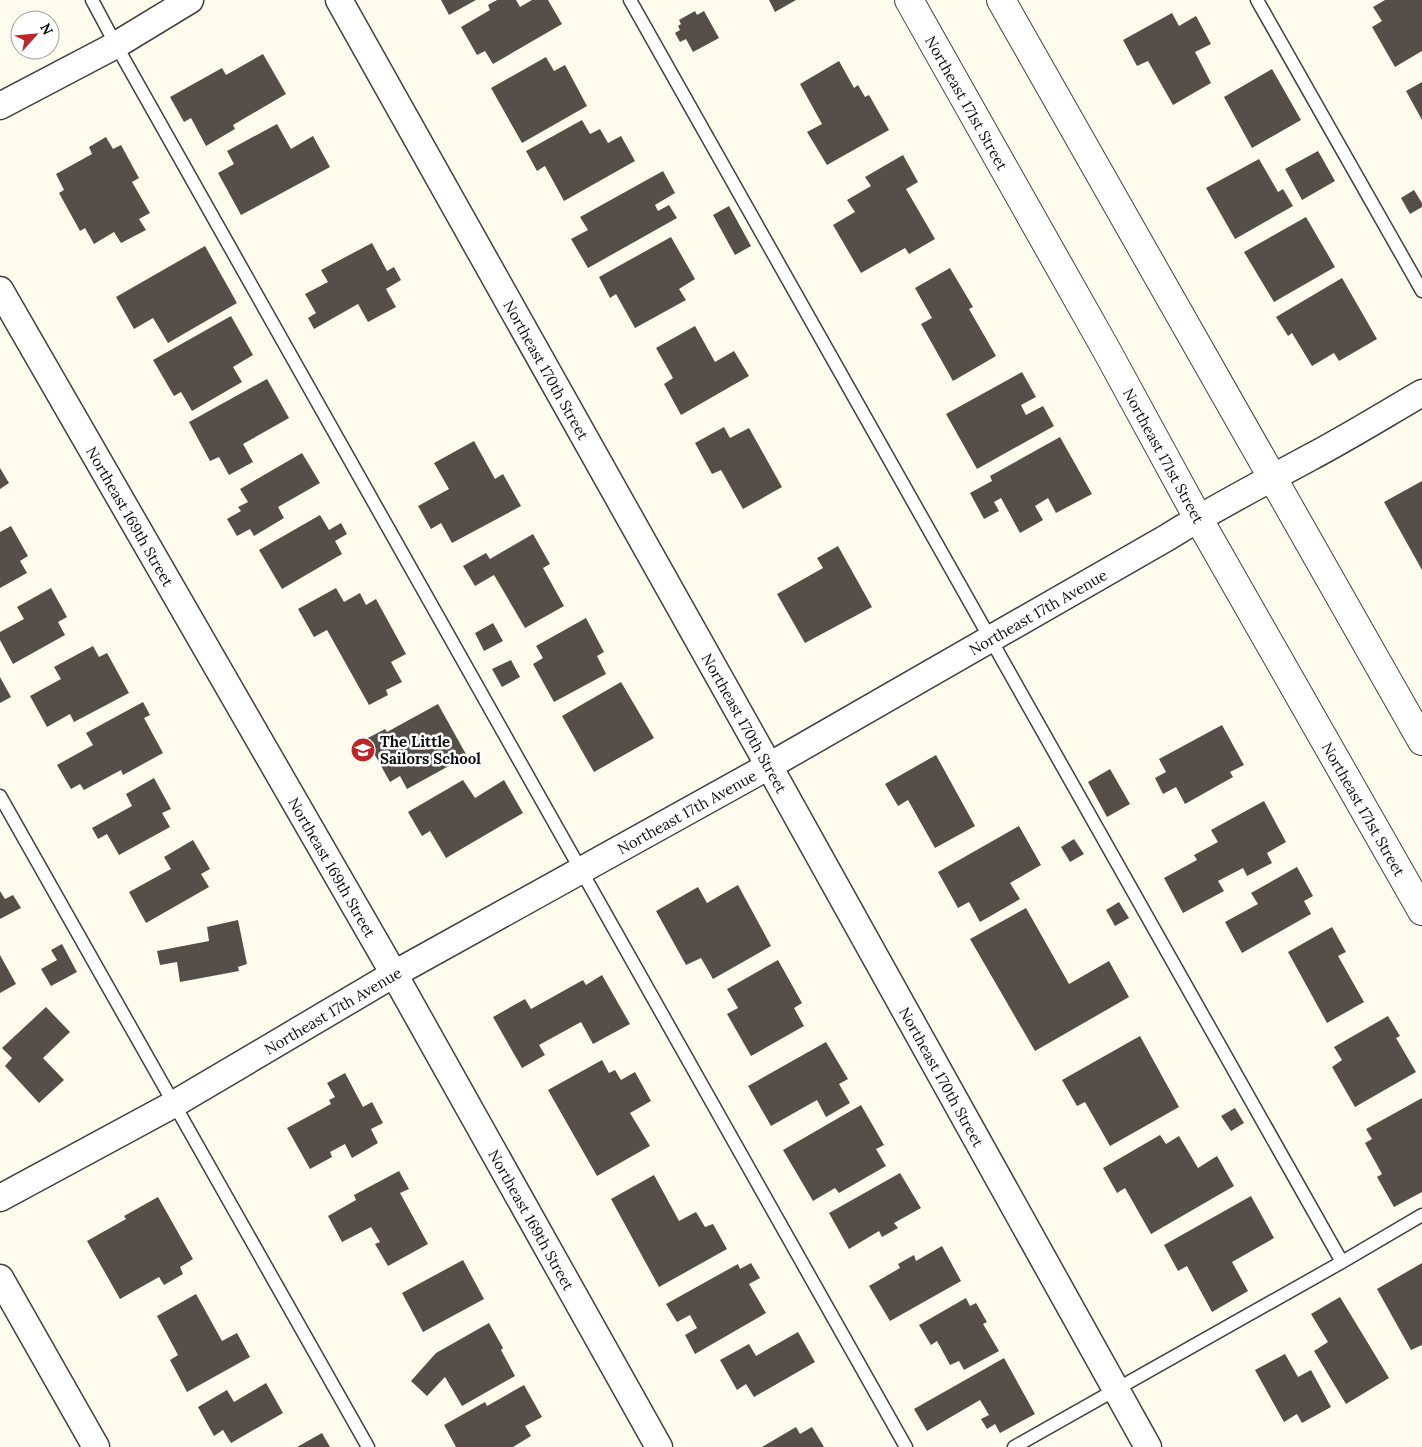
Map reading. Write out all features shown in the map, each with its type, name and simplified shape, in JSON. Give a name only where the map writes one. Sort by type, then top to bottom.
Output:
[{"type":"street","points":[[0,106],[116,45],[190,0]]},
{"type":"street","name":"Northeast 170th Street","points":[[338,0],[769,766],[1148,1447]]},
{"type":"street","name":"Northeast 171st Street","points":[[908,0],[1103,343],[1198,518],[1422,911]]},
{"type":"street","points":[[1001,0],[1422,741]]},
{"type":"street","name":"Northeast 169th Street","points":[[0,290],[394,974],[659,1447]]},
{"type":"street","name":"Northeast 17th Avenue","points":[[0,1198],[174,1104],[394,974],[769,766],[1198,518],[1422,393]]},
{"type":"street","points":[[0,1278],[96,1447]]},
{"type":"lane","points":[[92,0],[906,1447]]},
{"type":"lane","points":[[630,0],[1342,1262]]},
{"type":"lane","points":[[1257,0],[1422,291]]},
{"type":"lane","points":[[0,796],[368,1447]]},
{"type":"lane","points":[[1014,1447],[1422,1215]]},
{"type":"building","points":[[441,0],[476,0],[449,15]]},
{"type":"building","points":[[497,0],[516,0],[520,7],[532,0],[548,0],[562,24],[493,64],[485,51],[477,55],[461,27],[490,10],[488,5]]},
{"type":"building","points":[[769,0],[796,0],[775,12]]},
{"type":"building","points":[[1385,0],[1422,0],[1422,51],[1395,67],[1372,27],[1382,21],[1373,7]]},
{"type":"building","points":[[695,11],[697,15],[704,11],[719,38],[693,52],[686,39],[680,42],[675,33],[680,30],[678,26],[681,24],[679,20]]},
{"type":"building","points":[[1172,13],[1179,26],[1196,16],[1211,44],[1195,52],[1211,83],[1173,105],[1148,61],[1137,66],[1123,40]]},
{"type":"building","points":[[263,54],[286,94],[233,125],[235,129],[206,146],[191,118],[184,122],[170,97],[222,68],[226,75]]},
{"type":"building","points":[[546,57],[554,71],[565,65],[587,106],[522,143],[491,88]]},
{"type":"building","points":[[839,61],[854,88],[858,85],[865,97],[869,95],[889,130],[827,165],[807,132],[822,124],[800,84]]},
{"type":"building","points":[[1272,69],[1301,120],[1252,148],[1224,97]]},
{"type":"building","points":[[1422,82],[1422,120],[1406,91]]},
{"type":"building","points":[[582,120],[590,134],[600,129],[608,143],[621,136],[635,161],[564,201],[545,166],[537,171],[526,151]]},
{"type":"building","points":[[277,124],[291,149],[313,136],[330,167],[241,215],[218,173],[234,164],[227,151]]},
{"type":"building","points":[[106,137],[113,149],[121,145],[139,178],[132,182],[150,213],[139,219],[146,230],[121,243],[114,232],[94,244],[85,228],[80,231],[59,193],[64,190],[56,174],[92,154],[89,147]]},
{"type":"building","points":[[1318,151],[1335,181],[1302,200],[1285,169]]},
{"type":"building","points":[[903,155],[918,182],[906,189],[935,239],[909,254],[905,248],[861,273],[833,225],[855,212],[847,200],[871,186],[865,177]]},
{"type":"building","points":[[1259,159],[1278,192],[1283,189],[1293,206],[1235,239],[1206,188]]},
{"type":"building","points":[[663,171],[675,193],[655,205],[658,211],[669,205],[677,218],[588,268],[571,239],[588,230],[580,217]]},
{"type":"building","points":[[1414,190],[1422,203],[1422,207],[1410,214],[1401,198]]},
{"type":"building","points":[[729,206],[751,246],[735,255],[713,215]]},
{"type":"building","points":[[1306,217],[1335,267],[1274,302],[1244,252]]},
{"type":"building","points":[[671,237],[695,279],[679,289],[686,300],[635,328],[616,294],[610,298],[599,277]]},
{"type":"building","points":[[372,243],[387,271],[394,267],[401,280],[386,289],[396,307],[368,322],[358,304],[314,329],[308,318],[316,313],[305,294],[328,282],[321,270]]},
{"type":"building","points":[[205,246],[237,303],[168,343],[153,318],[134,329],[116,297]]},
{"type":"building","points":[[950,268],[973,307],[969,309],[996,356],[953,381],[921,324],[932,318],[915,288]]},
{"type":"building","points":[[1342,278],[1377,339],[1339,361],[1334,353],[1312,366],[1292,333],[1288,336],[1276,317]]},
{"type":"building","points":[[231,316],[253,355],[233,367],[242,382],[192,411],[181,392],[174,396],[153,360]]},
{"type":"building","points":[[695,326],[715,362],[734,351],[749,376],[681,415],[664,384],[673,378],[656,348]]},
{"type":"building","points":[[1022,372],[1036,397],[1021,405],[1026,415],[1043,406],[1054,426],[977,469],[946,414]]},
{"type":"building","points":[[267,379],[289,418],[243,444],[253,462],[229,475],[219,457],[210,461],[189,422]]},
{"type":"building","points":[[724,427],[730,438],[749,428],[782,487],[743,509],[721,470],[712,474],[695,443]]},
{"type":"building","points":[[1060,437],[1092,494],[1056,513],[1048,498],[1035,506],[1043,520],[1020,533],[1001,498],[994,502],[999,511],[984,519],[970,493],[992,481],[990,476]]},
{"type":"building","points":[[474,441],[495,479],[503,474],[521,506],[452,543],[441,523],[431,529],[418,506],[449,489],[434,463]]},
{"type":"building","points":[[302,453],[320,483],[278,507],[284,518],[254,536],[250,529],[237,536],[227,519],[241,511],[238,507],[248,502],[240,489]]},
{"type":"building","points":[[0,468],[9,483],[0,489]]},
{"type":"building","points":[[1422,481],[1422,570],[1384,502]]},
{"type":"building","points":[[320,515],[329,530],[341,523],[347,534],[335,541],[342,554],[282,589],[259,550]]},
{"type":"building","points":[[11,526],[28,556],[20,561],[27,573],[0,588],[0,532]]},
{"type":"building","points":[[533,534],[550,564],[543,568],[564,606],[525,628],[494,575],[475,586],[463,566],[486,553],[490,559]]},
{"type":"building","points":[[838,546],[872,607],[805,643],[777,594],[823,568],[817,558]]},
{"type":"building","points":[[51,588],[67,617],[58,622],[65,635],[13,664],[0,640],[0,632],[24,619],[17,607]]},
{"type":"building","points":[[336,588],[344,602],[360,593],[366,605],[376,599],[406,654],[391,662],[402,682],[386,690],[388,695],[369,705],[327,630],[314,637],[298,609]]},
{"type":"building","points":[[586,618],[604,652],[597,656],[606,674],[554,702],[533,664],[543,658],[536,646]]},
{"type":"building","points":[[493,623],[503,641],[484,651],[475,633]]},
{"type":"building","points":[[93,646],[99,657],[107,653],[129,693],[74,722],[70,714],[47,727],[30,696],[61,679],[54,667]]},
{"type":"building","points":[[511,660],[520,677],[502,687],[492,669]]},
{"type":"building","points":[[0,677],[11,697],[0,703]]},
{"type":"building","points":[[621,682],[654,738],[594,772],[562,716]]},
{"type":"building","points":[[143,702],[150,715],[144,718],[163,753],[123,775],[121,770],[84,790],[80,784],[71,789],[57,765],[93,745],[86,733]]},
{"type":"building","points":[[438,704],[467,756],[407,789],[400,776],[390,782],[366,739],[385,729],[387,732]]},
{"type":"building","points":[[1222,725],[1244,765],[1230,772],[1233,777],[1185,804],[1176,787],[1163,794],[1155,778],[1166,772],[1159,759]]},
{"type":"building","points":[[936,755],[975,826],[935,848],[908,800],[898,806],[885,784]]},
{"type":"building","points":[[1110,769],[1130,804],[1107,817],[1088,782]]},
{"type":"building","points":[[154,778],[171,809],[162,813],[170,827],[119,855],[107,834],[98,839],[92,828],[132,806],[126,794]]},
{"type":"building","points":[[463,780],[475,798],[504,780],[523,813],[446,858],[430,831],[422,836],[408,812]]},
{"type":"building","points":[[1264,801],[1286,842],[1267,853],[1272,863],[1247,876],[1243,868],[1218,881],[1224,891],[1183,913],[1164,878],[1197,860],[1194,855],[1218,842],[1211,830]]},
{"type":"building","points":[[1019,826],[1041,865],[1010,883],[1020,899],[980,922],[969,902],[958,908],[938,872]]},
{"type":"building","points":[[1074,839],[1084,854],[1070,862],[1061,847]]},
{"type":"building","points":[[193,840],[210,869],[201,874],[209,887],[146,923],[129,892],[171,869],[164,857]]},
{"type":"building","points":[[1297,867],[1313,896],[1304,901],[1311,914],[1242,953],[1225,922],[1258,904],[1251,893]]},
{"type":"building","points":[[738,885],[771,946],[713,979],[701,958],[686,965],[656,911],[698,887],[707,903]]},
{"type":"building","points":[[0,891],[5,899],[13,895],[21,908],[0,919]]},
{"type":"building","points":[[1119,902],[1129,918],[1115,926],[1106,910]]},
{"type":"building","points":[[1026,908],[1069,984],[1109,961],[1129,997],[1035,1051],[970,939]]},
{"type":"building","points":[[238,920],[247,964],[238,967],[239,971],[180,982],[177,962],[160,965],[157,951],[209,941],[207,927]]},
{"type":"building","points":[[1332,927],[1346,952],[1338,956],[1364,1002],[1327,1023],[1288,952]]},
{"type":"building","points":[[62,944],[77,972],[51,986],[41,969],[57,960],[51,950]]},
{"type":"building","points":[[0,955],[16,984],[0,993]]},
{"type":"building","points":[[778,960],[802,1003],[794,1008],[804,1026],[751,1056],[727,1014],[738,1008],[727,989]]},
{"type":"building","points":[[602,975],[630,1024],[593,1044],[581,1022],[539,1045],[545,1055],[522,1068],[493,1017],[525,999],[531,1009],[583,980],[586,985]]},
{"type":"building","points":[[46,1007],[70,1032],[43,1058],[64,1080],[39,1103],[5,1066],[12,1058],[2,1048]]},
{"type":"building","points":[[1388,1016],[1400,1036],[1396,1038],[1416,1072],[1355,1107],[1332,1067],[1342,1060],[1334,1047]]},
{"type":"building","points":[[1140,1036],[1179,1107],[1110,1146],[1085,1102],[1077,1106],[1062,1080]]},
{"type":"building","points":[[826,1042],[848,1079],[839,1084],[850,1103],[826,1117],[817,1100],[771,1126],[748,1086]]},
{"type":"building","points":[[602,1060],[609,1073],[615,1070],[621,1080],[635,1072],[651,1101],[630,1113],[650,1146],[597,1176],[548,1090]]},
{"type":"building","points":[[345,1073],[363,1107],[372,1102],[383,1123],[371,1129],[378,1143],[352,1158],[345,1144],[330,1152],[332,1157],[310,1169],[287,1128],[331,1104],[329,1100],[335,1097],[327,1083]]},
{"type":"building","points":[[1422,1098],[1422,1192],[1394,1207],[1377,1177],[1382,1174],[1365,1143],[1372,1139],[1366,1129]]},
{"type":"building","points":[[861,1105],[884,1145],[876,1149],[886,1166],[839,1193],[835,1188],[813,1201],[783,1150]]},
{"type":"building","points":[[1235,1108],[1244,1123],[1231,1131],[1221,1116]]},
{"type":"building","points":[[1160,1135],[1166,1144],[1179,1136],[1198,1168],[1217,1156],[1234,1186],[1151,1234],[1125,1188],[1117,1193],[1103,1168]]},
{"type":"building","points":[[399,1171],[409,1189],[400,1193],[428,1244],[388,1266],[375,1244],[380,1242],[371,1227],[342,1242],[328,1216],[356,1200],[354,1195]]},
{"type":"building","points":[[900,1173],[921,1208],[894,1223],[898,1228],[882,1237],[879,1231],[849,1249],[829,1213]]},
{"type":"building","points":[[654,1175],[679,1221],[696,1212],[705,1227],[713,1224],[727,1249],[659,1287],[611,1199]]},
{"type":"building","points":[[1251,1196],[1274,1238],[1232,1262],[1248,1291],[1212,1312],[1187,1266],[1178,1271],[1164,1245]]},
{"type":"building","points":[[158,1197],[193,1259],[180,1267],[183,1274],[164,1285],[159,1277],[120,1299],[87,1241],[126,1219],[124,1216]]},
{"type":"building","points":[[942,1246],[961,1281],[890,1321],[869,1286],[900,1268],[898,1264],[914,1255],[916,1261]]},
{"type":"building","points":[[463,1260],[484,1299],[423,1332],[402,1293]]},
{"type":"building","points":[[751,1263],[760,1278],[749,1284],[766,1313],[695,1354],[685,1335],[697,1328],[690,1315],[677,1322],[666,1304],[738,1264],[740,1269]]},
{"type":"building","points":[[1422,1263],[1422,1345],[1411,1350],[1377,1289]]},
{"type":"building","points":[[196,1294],[222,1341],[237,1333],[250,1357],[187,1392],[170,1360],[178,1355],[157,1316]]},
{"type":"building","points":[[1340,1297],[1389,1378],[1346,1404],[1314,1351],[1328,1342],[1311,1314]]},
{"type":"building","points":[[966,1298],[970,1306],[976,1303],[987,1322],[983,1324],[999,1351],[964,1370],[959,1361],[950,1365],[937,1341],[931,1345],[919,1325]]},
{"type":"building","points":[[489,1323],[503,1348],[501,1350],[515,1376],[462,1406],[445,1377],[427,1396],[411,1381],[436,1353]]},
{"type":"building","points":[[798,1332],[815,1362],[754,1397],[746,1384],[737,1390],[720,1360],[749,1344],[756,1356]]},
{"type":"building","points":[[1285,1354],[1298,1377],[1311,1370],[1331,1407],[1302,1423],[1297,1414],[1284,1422],[1255,1370]]},
{"type":"building","points":[[1004,1358],[1035,1414],[1000,1433],[995,1424],[987,1429],[981,1419],[989,1415],[980,1400],[927,1431],[914,1409]]},
{"type":"building","points":[[266,1383],[283,1413],[231,1443],[223,1430],[214,1436],[198,1407],[227,1390],[234,1402]]},
{"type":"building","points":[[524,1385],[542,1417],[525,1426],[531,1436],[513,1447],[456,1447],[444,1425],[485,1402],[487,1406]]},
{"type":"building","points":[[796,1427],[800,1434],[812,1427],[824,1447],[762,1447]]},
{"type":"building","points":[[322,1433],[330,1447],[297,1447]]},
{"type":"place","name":"The Little Sailors School","points":[[363,750]]}]
